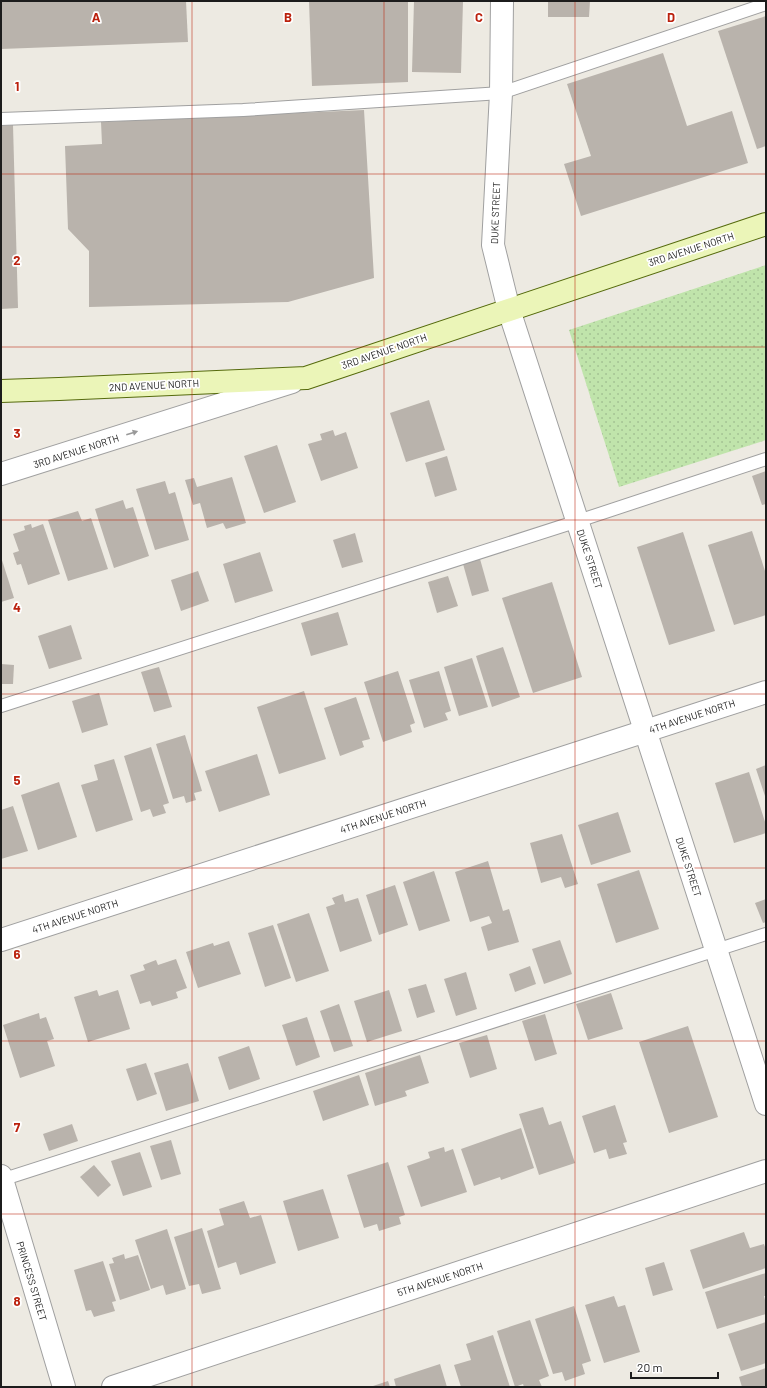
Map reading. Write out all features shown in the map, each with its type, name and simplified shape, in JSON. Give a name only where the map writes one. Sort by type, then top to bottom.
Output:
[{"type":"main road","name":"3RD AVENUE NORTH","points":[[306,378],[766,224]]},
{"type":"main road","name":"2ND AVENUE NORTH","points":[[1,391],[306,378]]},
{"type":"street","name":"DUKE STREET","points":[[502,1],[500,93],[493,246],[508,310],[578,521],[766,1104]]},
{"type":"street","name":"3RD AVENUE NORTH","points":[[1,474],[306,378]]},
{"type":"street","name":"4TH AVENUE NORTH","points":[[1,940],[766,692]]},
{"type":"street","name":"5TH AVENUE NORTH","points":[[114,1387],[766,1171]]},
{"type":"street","name":"PRINCESS STREET","points":[[1,1179],[64,1387]]},
{"type":"lane","points":[[1,119],[243,110],[500,93],[766,4]]},
{"type":"lane","points":[[1,706],[578,521],[766,459]]},
{"type":"lane","points":[[1,1179],[766,934]]},
{"type":"green space","points":[[766,265],[766,440],[619,487],[569,330]]},
{"type":"building","points":[[1,1],[186,1],[188,42],[1,49]]},
{"type":"building","points":[[309,1],[408,1],[408,82],[312,86]]},
{"type":"building","points":[[414,1],[463,1],[461,73],[412,72]]},
{"type":"building","points":[[548,1],[590,1],[589,17],[548,17]]},
{"type":"building","points":[[766,16],[766,146],[757,149],[718,31]]},
{"type":"building","points":[[663,53],[687,126],[732,111],[748,163],[581,216],[564,164],[591,156],[567,84]]},
{"type":"building","points":[[364,110],[374,278],[288,302],[89,307],[89,251],[68,229],[65,146],[102,144],[101,122]]},
{"type":"building","points":[[13,125],[18,308],[1,309],[1,126]]},
{"type":"building","points":[[429,400],[445,450],[406,462],[390,413]]},
{"type":"building","points":[[333,430],[335,436],[346,432],[358,468],[321,481],[308,444],[322,440],[320,434]]},
{"type":"building","points":[[277,445],[296,502],[264,513],[244,456]]},
{"type":"building","points":[[447,456],[457,490],[435,497],[425,463]]},
{"type":"building","points":[[766,471],[766,504],[762,505],[752,476]]},
{"type":"building","points":[[232,477],[246,523],[226,529],[223,523],[207,528],[200,503],[193,505],[185,480],[194,478],[197,487]]},
{"type":"building","points":[[165,481],[169,494],[175,492],[189,540],[155,550],[136,489]]},
{"type":"building","points":[[123,500],[126,509],[133,507],[149,556],[114,568],[95,509]]},
{"type":"building","points":[[78,511],[82,521],[91,518],[108,569],[68,581],[48,520]]},
{"type":"building","points":[[31,524],[32,528],[43,524],[60,574],[28,585],[21,564],[17,565],[13,553],[19,551],[13,534],[25,530],[24,526]]},
{"type":"building","points":[[752,531],[766,574],[766,615],[734,625],[708,545]]},
{"type":"building","points":[[683,532],[715,631],[669,645],[637,547]]},
{"type":"building","points":[[355,533],[363,562],[342,568],[333,540]]},
{"type":"building","points":[[260,552],[273,591],[235,603],[223,564]]},
{"type":"building","points":[[1,557],[14,598],[1,602]]},
{"type":"building","points":[[480,559],[489,591],[472,596],[463,564]]},
{"type":"building","points":[[198,571],[209,601],[181,611],[171,580]]},
{"type":"building","points":[[448,576],[458,606],[437,613],[428,582]]},
{"type":"building","points":[[552,582],[582,677],[533,693],[502,598]]},
{"type":"building","points":[[338,612],[348,645],[311,656],[301,623]]},
{"type":"building","points":[[71,625],[82,659],[49,669],[38,636]]},
{"type":"building","points":[[503,647],[520,697],[492,707],[476,656]]},
{"type":"building","points":[[472,658],[488,707],[459,716],[444,667]]},
{"type":"building","points":[[1,664],[14,665],[13,684],[1,684]]},
{"type":"building","points":[[159,667],[172,707],[154,712],[141,672]]},
{"type":"building","points":[[398,671],[415,723],[410,725],[412,732],[383,742],[364,682]]},
{"type":"building","points":[[439,671],[451,711],[445,713],[448,720],[424,728],[409,680]]},
{"type":"building","points":[[304,691],[326,759],[279,774],[257,707]]},
{"type":"building","points":[[99,693],[108,725],[82,733],[72,701]]},
{"type":"building","points":[[356,697],[370,739],[362,741],[364,747],[340,756],[324,708]]},
{"type":"building","points":[[185,735],[202,791],[194,793],[196,800],[186,803],[184,796],[173,799],[156,744]]},
{"type":"building","points":[[151,747],[169,803],[163,805],[166,813],[153,817],[150,809],[141,812],[124,756]]},
{"type":"building","points":[[257,754],[270,795],[219,812],[205,771]]},
{"type":"building","points":[[114,759],[133,820],[96,832],[81,785],[98,780],[94,765]]},
{"type":"building","points":[[766,765],[766,799],[756,769]]},
{"type":"building","points":[[749,772],[766,825],[766,833],[734,843],[715,783]]},
{"type":"building","points":[[59,782],[77,837],[38,850],[21,795]]},
{"type":"building","points":[[13,806],[28,851],[1,859],[1,810]]},
{"type":"building","points":[[618,812],[631,852],[591,865],[578,825]]},
{"type":"building","points":[[562,834],[578,884],[565,888],[561,877],[541,883],[530,843]]},
{"type":"building","points":[[488,861],[503,911],[509,909],[519,942],[488,951],[481,927],[492,923],[489,916],[470,922],[455,872]]},
{"type":"building","points":[[639,870],[659,929],[616,943],[597,884]]},
{"type":"building","points":[[434,871],[450,921],[419,931],[403,882]]},
{"type":"building","points":[[395,885],[408,925],[379,935],[366,895]]},
{"type":"building","points":[[343,894],[345,902],[358,898],[372,941],[340,952],[326,907],[335,904],[332,898]]},
{"type":"building","points":[[766,899],[766,922],[763,923],[755,903]]},
{"type":"building","points":[[309,913],[329,971],[296,982],[277,924]]},
{"type":"building","points":[[273,925],[291,978],[265,987],[248,933]]},
{"type":"building","points":[[560,940],[572,974],[544,984],[532,949]]},
{"type":"building","points":[[229,941],[241,974],[198,988],[186,952],[213,943],[214,946]]},
{"type":"building","points":[[176,959],[187,988],[176,992],[178,998],[152,1006],[150,1001],[140,1004],[130,975],[145,970],[143,965],[156,960],[158,965]]},
{"type":"building","points":[[530,966],[536,984],[515,992],[509,974]]},
{"type":"building","points":[[466,972],[477,1009],[456,1016],[444,979]]},
{"type":"building","points":[[426,984],[435,1012],[417,1018],[408,989]]},
{"type":"building","points":[[97,990],[99,996],[118,990],[130,1029],[88,1042],[74,997]]},
{"type":"building","points":[[389,990],[402,1031],[367,1042],[354,1001]]},
{"type":"building","points":[[611,993],[623,1029],[588,1040],[576,1004]]},
{"type":"building","points":[[339,1004],[353,1046],[334,1052],[320,1011]]},
{"type":"building","points":[[39,1013],[40,1019],[46,1017],[54,1039],[47,1041],[55,1066],[20,1078],[3,1025]]},
{"type":"building","points":[[545,1014],[557,1054],[535,1061],[522,1021]]},
{"type":"building","points":[[307,1017],[320,1057],[296,1066],[282,1025]]},
{"type":"building","points":[[688,1026],[718,1117],[669,1133],[639,1042]]},
{"type":"building","points":[[487,1035],[497,1069],[470,1078],[459,1043]]},
{"type":"building","points":[[249,1046],[260,1079],[229,1090],[218,1057]]},
{"type":"building","points":[[420,1055],[429,1083],[405,1091],[407,1096],[375,1106],[365,1073]]},
{"type":"building","points":[[146,1063],[157,1094],[137,1101],[126,1069]]},
{"type":"building","points":[[188,1063],[199,1101],[166,1111],[154,1073]]},
{"type":"building","points":[[359,1075],[369,1105],[323,1121],[313,1091]]},
{"type":"building","points":[[615,1105],[627,1142],[623,1143],[627,1154],[609,1159],[606,1149],[594,1153],[582,1116]]},
{"type":"building","points":[[543,1107],[549,1125],[561,1121],[575,1163],[539,1175],[519,1114]]},
{"type":"building","points":[[72,1124],[78,1141],[49,1151],[43,1134]]},
{"type":"building","points":[[521,1128],[534,1168],[501,1180],[500,1177],[474,1186],[461,1149]]},
{"type":"building","points":[[171,1140],[181,1174],[161,1180],[150,1146]]},
{"type":"building","points":[[444,1147],[445,1152],[453,1149],[467,1192],[421,1207],[407,1166],[430,1158],[428,1152]]},
{"type":"building","points":[[140,1152],[152,1187],[123,1196],[111,1161]]},
{"type":"building","points":[[388,1162],[405,1215],[399,1217],[401,1224],[379,1231],[377,1224],[364,1228],[347,1175]]},
{"type":"building","points":[[94,1165],[111,1185],[98,1197],[80,1177]]},
{"type":"building","points":[[323,1189],[339,1238],[298,1251],[283,1201]]},
{"type":"building","points":[[244,1201],[250,1218],[261,1215],[276,1263],[240,1275],[236,1262],[218,1268],[207,1231],[224,1225],[219,1209]]},
{"type":"building","points":[[202,1228],[221,1289],[202,1294],[199,1284],[189,1286],[174,1237]]},
{"type":"building","points":[[167,1229],[186,1289],[166,1295],[163,1285],[151,1289],[135,1240]]},
{"type":"building","points":[[744,1232],[750,1248],[764,1244],[766,1250],[766,1268],[703,1289],[690,1250]]},
{"type":"building","points":[[124,1254],[125,1259],[138,1255],[150,1290],[120,1300],[109,1264],[114,1263],[112,1258]]},
{"type":"building","points":[[103,1261],[116,1301],[112,1302],[115,1311],[94,1317],[91,1310],[86,1311],[74,1270]]},
{"type":"building","points":[[664,1262],[673,1290],[653,1296],[645,1268]]},
{"type":"building","points":[[766,1273],[766,1296],[764,1296],[766,1314],[717,1329],[705,1292]]},
{"type":"building","points":[[614,1296],[618,1307],[625,1305],[640,1352],[604,1363],[585,1305]]},
{"type":"building","points":[[574,1306],[591,1361],[582,1364],[585,1374],[565,1381],[562,1372],[553,1374],[535,1319]]},
{"type":"building","points":[[530,1320],[549,1376],[539,1380],[542,1387],[524,1387],[523,1384],[515,1387],[497,1331]]},
{"type":"building","points":[[766,1322],[766,1363],[741,1371],[728,1334]]},
{"type":"building","points":[[493,1335],[510,1387],[461,1387],[454,1365],[471,1360],[466,1344]]},
{"type":"building","points":[[440,1364],[447,1387],[396,1387],[394,1379]]},
{"type":"building","points":[[766,1368],[766,1387],[742,1387],[739,1377]]},
{"type":"building","points":[[388,1381],[390,1387],[370,1387]]}]
